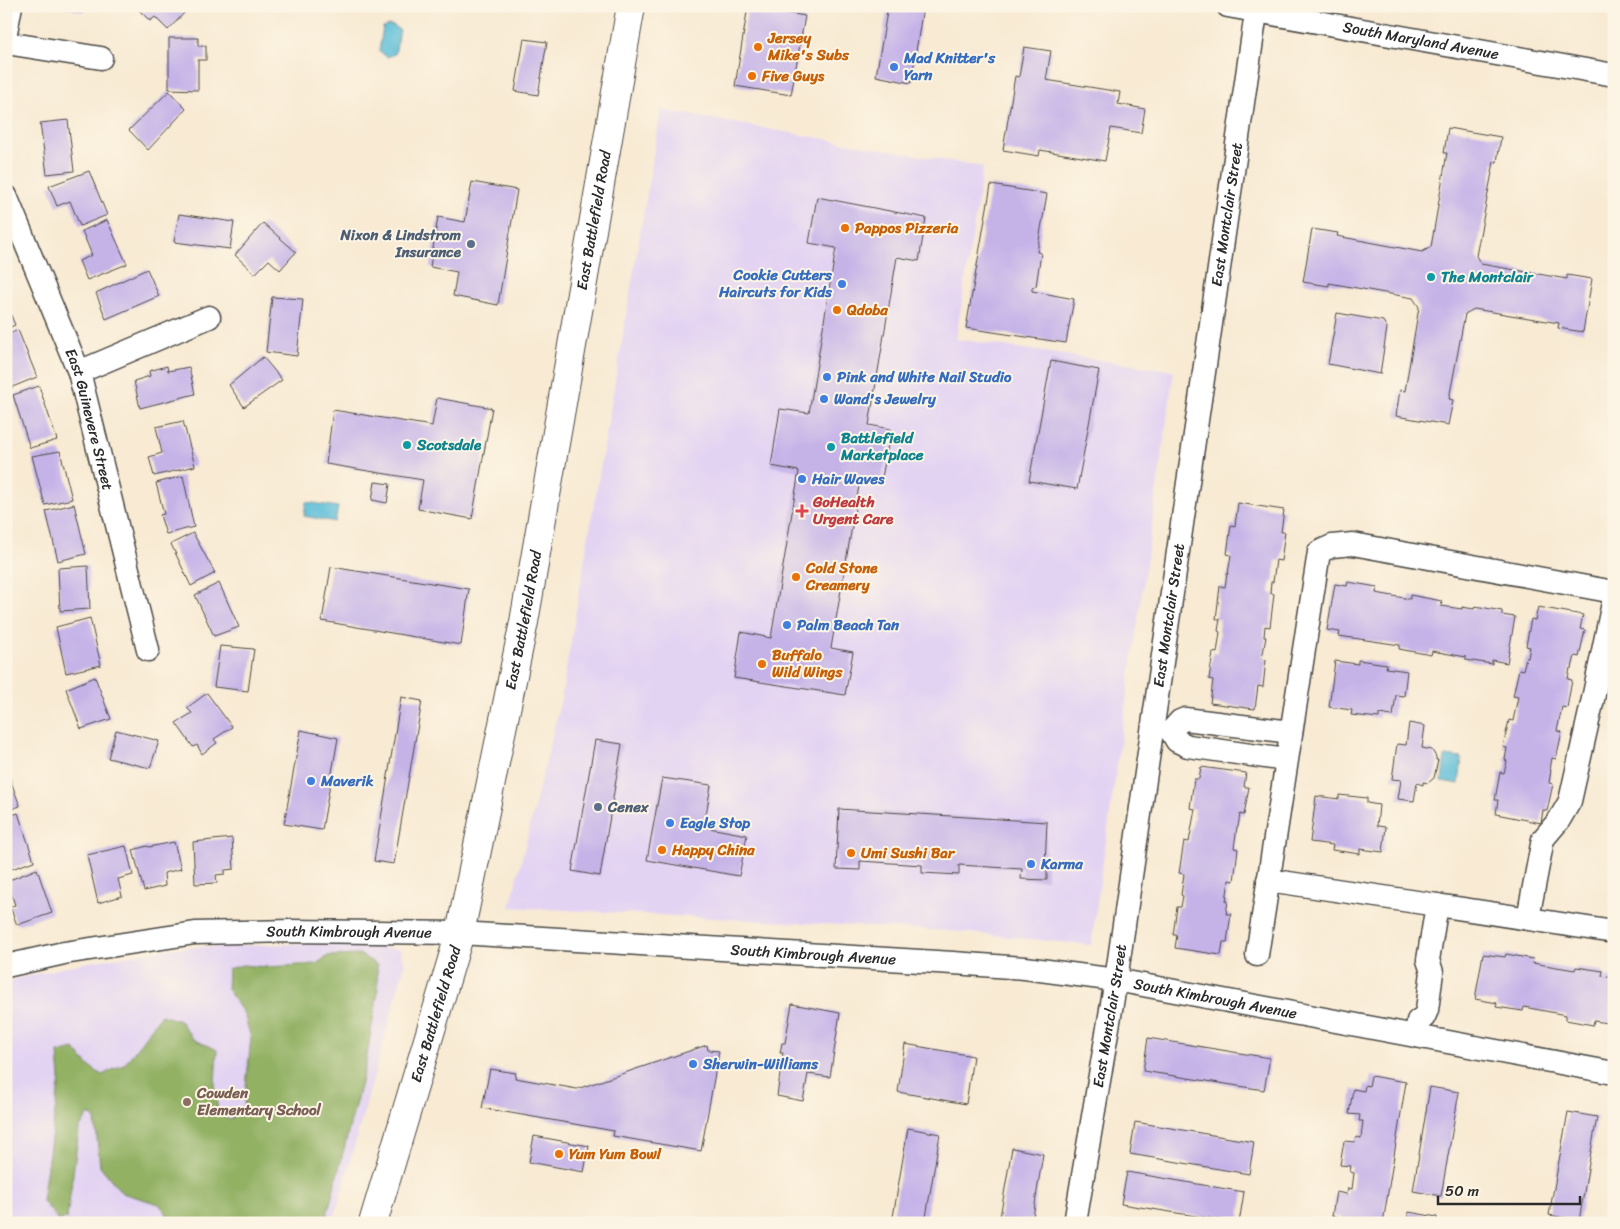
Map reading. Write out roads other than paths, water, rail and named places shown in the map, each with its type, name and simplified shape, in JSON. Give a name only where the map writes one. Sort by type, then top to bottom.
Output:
[{"type":"main road","name":"East Battlefield Road","points":[[373,1223],[460,934],[524,622],[631,6]]},
{"type":"street","points":[[6,32],[11,6]]},
{"type":"street","name":"South Maryland Avenue","points":[[1228,6],[1257,9],[1614,75]]},
{"type":"street","name":"East Montclair Street","points":[[1075,1223],[1116,980],[1162,730],[1257,9]]},
{"type":"street","points":[[6,43],[101,58]]},
{"type":"street","name":"East Guinevere Street","points":[[6,196],[79,372],[148,650]]},
{"type":"street","points":[[79,372],[209,317]]},
{"type":"street","points":[[1257,955],[1319,552],[1332,546],[1352,544],[1614,592]]},
{"type":"street","points":[[1528,918],[1543,839],[1559,820],[1570,802],[1594,699],[1614,598]]},
{"type":"street","points":[[1286,760],[1188,746],[1177,741],[1162,730],[1185,719],[1290,732]]},
{"type":"street","points":[[1268,880],[1614,932]]},
{"type":"street","points":[[1417,1028],[1427,1010],[1432,972],[1428,960],[1437,905]]},
{"type":"street","name":"South Kimbrough Avenue","points":[[6,966],[64,953],[195,933],[348,930],[460,934],[980,965],[1024,968],[1116,980],[1417,1028],[1614,1073]]},
{"type":"water","points":[[395,26],[400,30],[395,54],[387,57],[379,51],[383,27]]},
{"type":"water","points":[[306,502],[338,507],[335,522],[304,516]]},
{"type":"water","points":[[1445,756],[1462,758],[1459,784],[1442,781]]},
{"type":"place","name":"Jersey Mike's Subs","points":[[758,47]]},
{"type":"place","name":"Mad Knitter's Yarn","points":[[894,67]]},
{"type":"place","name":"Five Guys","points":[[752,76]]},
{"type":"place","name":"Pappos Pizzeria","points":[[845,228]]},
{"type":"place","name":"Nixon & Lindstrom Insurance","points":[[471,244]]},
{"type":"place","name":"The Montclair","points":[[1431,277]]},
{"type":"place","name":"Cookie Cutters Haircuts for Kids","points":[[842,284]]},
{"type":"place","name":"Qdoba","points":[[837,310]]},
{"type":"place","name":"Pink and White Nail Studio","points":[[827,377]]},
{"type":"place","name":"Wand's Jewelry","points":[[824,399]]},
{"type":"place","name":"Scotsdale","points":[[407,445]]},
{"type":"place","name":"Battlefield Marketplace","points":[[831,447]]},
{"type":"place","name":"Hair Waves","points":[[802,479]]},
{"type":"place","name":"GoHealth Urgent Care","points":[[802,511]]},
{"type":"place","name":"Cold Stone Creamery","points":[[796,577]]},
{"type":"place","name":"Palm Beach Tan","points":[[787,625]]},
{"type":"place","name":"Buffalo Wild Wings","points":[[762,664]]},
{"type":"place","name":"Maverik","points":[[311,781]]},
{"type":"place","name":"Cenex","points":[[598,807]]},
{"type":"place","name":"Eagle Stop","points":[[670,823]]},
{"type":"place","name":"Happy China","points":[[662,850]]},
{"type":"place","name":"Umi Sushi Bar","points":[[851,853]]},
{"type":"place","name":"Karma","points":[[1031,864]]},
{"type":"place","name":"Sherwin-Williams","points":[[693,1064]]},
{"type":"place","name":"Cowden Elementary School","points":[[187,1102]]},
{"type":"place","name":"Yum Yum Bowl","points":[[559,1154]]}]
